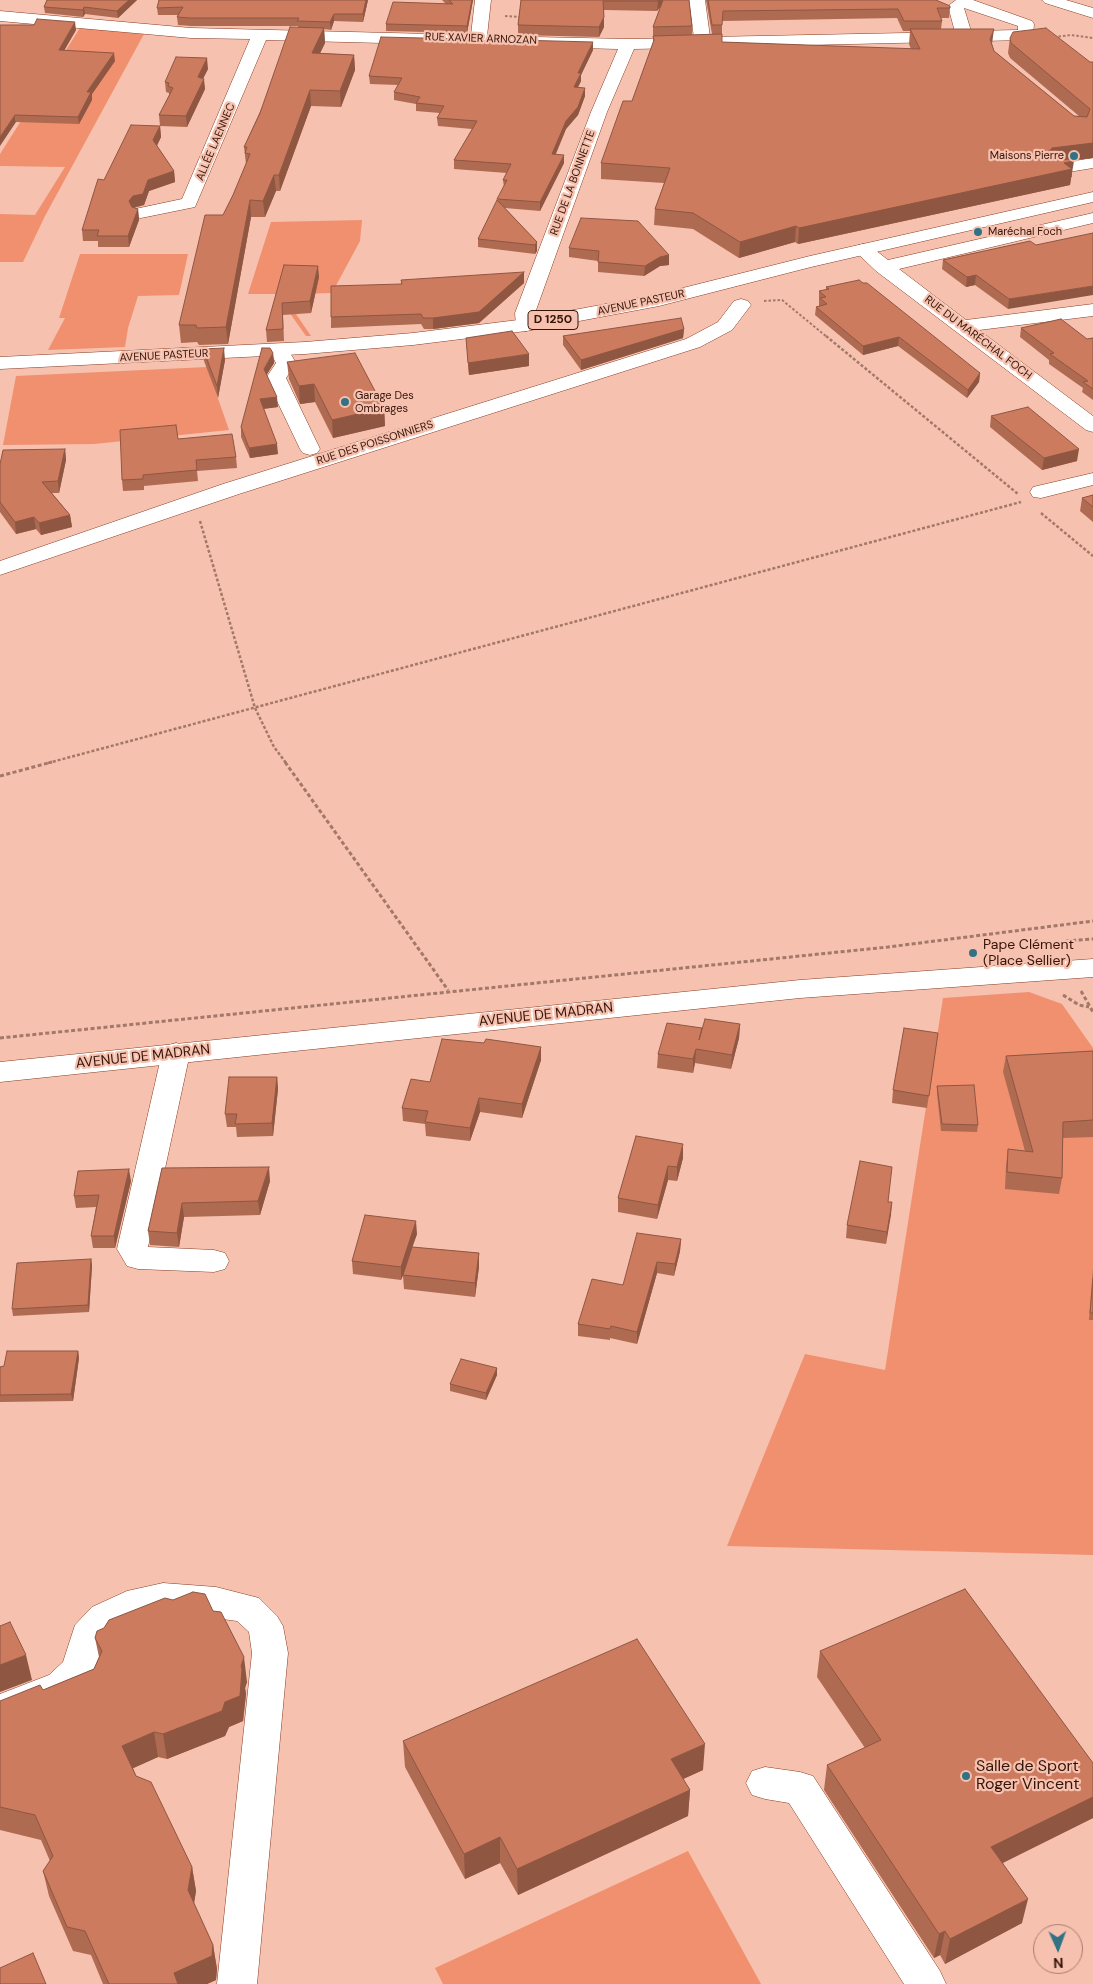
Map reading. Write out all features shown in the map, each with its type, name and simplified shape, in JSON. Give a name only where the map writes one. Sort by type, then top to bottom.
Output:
[{"type":"main road","points":[[479,39],[483,0]]},
{"type":"main road","points":[[696,0],[703,44]]},
{"type":"main road","points":[[1050,0],[1093,13]]},
{"type":"main road","points":[[964,36],[956,6],[964,2],[1026,24],[1025,35]]},
{"type":"main road","points":[[0,7],[31,3]]},
{"type":"main road","name":"RUE XAVIER ARNOZAN","points":[[0,16],[191,32],[628,44],[703,44],[1025,35]]},
{"type":"main road","name":"ALLÉE LAENNEC","points":[[141,213],[189,203],[260,34]]},
{"type":"main road","points":[[998,53],[1006,35]]},
{"type":"main road","name":"RUE DE LA BONNETTE","points":[[526,325],[525,313],[602,106],[628,44]]},
{"type":"main road","points":[[1056,169],[1091,165]]},
{"type":"main road","name":"AVENUE PASTEUR","points":[[0,363],[279,350],[413,338],[526,325],[660,300],[863,250],[1093,197]]},
{"type":"main road","points":[[883,267],[1093,218]]},
{"type":"main road","name":"RUE DU MARÉCHAL FOCH","points":[[863,250],[1093,426]]},
{"type":"main road","name":"RUE DES POISSONNIERS","points":[[0,568],[231,489],[693,342],[725,326],[741,305]]},
{"type":"main road","points":[[961,326],[1093,310]]},
{"type":"main road","points":[[279,350],[286,363],[276,378],[310,449]]},
{"type":"main road","points":[[1037,499],[1093,479]]},
{"type":"main road","name":"AVENUE DE MADRAN","points":[[0,1072],[800,989],[1093,968]]},
{"type":"main road","points":[[176,1053],[132,1249],[138,1258],[214,1261]]},
{"type":"main road","points":[[0,1710],[62,1686],[79,1669],[87,1636],[104,1618],[127,1606],[163,1597],[216,1602],[247,1608],[265,1626],[270,1653],[237,1984]]},
{"type":"main road","points":[[765,1783],[800,1788],[926,1984]]},
{"type":"path","points":[[1025,35],[1051,38],[1071,35],[1093,38]]},
{"type":"path","points":[[0,776],[1026,501],[782,300],[766,299],[762,304]]},
{"type":"path","points":[[1037,499],[1093,556]]},
{"type":"path","points":[[199,518],[255,708],[274,747],[448,990]]},
{"type":"path","points":[[0,1038],[448,990],[888,947],[1093,921]]},
{"type":"shaded area","points":[[80,28],[144,34],[45,216],[23,262],[0,262],[0,214],[35,215],[65,167],[0,166],[0,154]]},
{"type":"shaded area","points":[[362,220],[360,241],[332,293],[296,294],[296,314],[311,336],[306,336],[289,312],[289,294],[248,294],[271,222]]},
{"type":"shaded area","points":[[80,254],[188,254],[179,295],[138,296],[128,328],[125,347],[48,350],[65,318],[59,318]]},
{"type":"shaded area","points":[[207,367],[229,430],[94,444],[3,445],[16,376]]},
{"type":"shaded area","points":[[1029,992],[1062,1004],[1093,1048],[1093,1555],[727,1546],[805,1354],[885,1370],[943,998]]},
{"type":"shaded area","points":[[688,1851],[761,1984],[443,1984],[435,1968]]},
{"type":"building","points":[[47,0],[129,0],[117,11],[84,7],[83,10],[44,7]]},
{"type":"building","points":[[159,0],[366,0],[363,14],[334,14],[330,22],[297,21],[299,18],[177,17],[183,7],[157,8]]},
{"type":"building","points":[[449,0],[472,0],[467,26],[386,24],[393,2],[453,4]]},
{"type":"building","points":[[521,0],[658,1],[603,1],[604,17],[599,27],[518,25]]},
{"type":"building","points":[[663,0],[689,0],[692,26],[653,27]]},
{"type":"building","points":[[708,0],[936,0],[950,6],[950,8],[937,8],[942,21],[904,21],[898,9],[723,11],[722,25],[712,25]]},
{"type":"building","points":[[37,19],[75,22],[59,50],[114,53],[87,92],[91,92],[78,117],[15,115],[0,137],[0,25],[34,25]]},
{"type":"building","points":[[290,27],[324,28],[312,53],[354,55],[340,91],[310,90],[279,175],[274,175],[263,201],[250,200],[226,327],[197,328],[196,325],[179,325],[205,215],[223,215],[233,195],[250,154],[245,153],[247,147],[244,147],[260,113]]},
{"type":"building","points":[[1046,28],[1090,62],[1093,62],[1093,143],[1052,148],[1047,154],[1051,159],[1070,159],[1074,161],[1064,163],[1072,169],[799,228],[796,226],[740,242],[693,213],[655,209],[670,168],[601,163],[623,101],[632,101],[654,40],[653,36],[722,34],[722,42],[920,49],[910,29],[994,29],[990,39],[994,51],[1074,116],[1087,117],[1090,109],[1011,43],[1010,38],[1013,32]]},
{"type":"building","points":[[381,37],[464,39],[515,44],[516,40],[593,42],[578,73],[581,73],[574,87],[585,88],[578,107],[566,121],[552,154],[564,155],[540,202],[497,199],[507,180],[503,180],[511,164],[454,160],[477,121],[437,118],[444,106],[416,103],[420,97],[394,92],[402,78],[369,76]]},
{"type":"building","points":[[176,57],[207,58],[198,77],[204,79],[186,116],[159,115],[173,88],[168,86],[169,83],[165,82]]},
{"type":"building","points":[[131,125],[160,126],[153,140],[174,171],[148,180],[143,194],[133,196],[129,201],[132,207],[138,209],[128,236],[97,236],[99,230],[82,230],[98,179],[104,180]]},
{"type":"building","points":[[497,200],[537,242],[535,245],[478,239]]},
{"type":"building","points":[[581,218],[638,221],[669,255],[660,257],[645,266],[598,262],[599,251],[569,248]]},
{"type":"building","points":[[1093,233],[1093,286],[1009,299],[976,275],[967,277],[943,260],[1030,241],[1036,245]]},
{"type":"building","points":[[284,265],[318,266],[310,301],[282,303],[283,329],[266,330]]},
{"type":"building","points":[[524,272],[479,312],[433,318],[423,318],[421,314],[331,317],[331,286],[402,284],[401,280]]},
{"type":"building","points":[[859,280],[867,283],[980,373],[968,390],[899,337],[863,346],[816,307],[827,304],[820,298],[826,297],[819,291],[829,289],[826,287]]},
{"type":"building","points":[[681,318],[684,329],[581,360],[563,336]]},
{"type":"building","points":[[1061,319],[1087,339],[1093,338],[1093,389],[1083,382],[1088,381],[1050,354],[1054,353],[1021,328]]},
{"type":"building","points":[[512,331],[529,354],[468,363],[466,338]]},
{"type":"building","points":[[224,348],[217,386],[203,349]]},
{"type":"building","points":[[262,348],[270,348],[273,353],[264,369],[277,397],[260,399],[277,444],[249,448],[241,427]]},
{"type":"building","points":[[355,353],[384,408],[332,420],[314,384],[299,386],[287,362]]},
{"type":"building","points":[[1028,407],[1079,449],[1044,458],[991,416]]},
{"type":"building","points":[[176,425],[178,439],[232,434],[236,457],[196,460],[197,470],[143,475],[143,479],[122,480],[120,430]]},
{"type":"building","points":[[65,449],[58,481],[42,482],[70,515],[39,523],[34,517],[15,522],[0,502],[0,464],[3,450]]},
{"type":"building","points":[[1093,495],[1093,507],[1082,498]]},
{"type":"building","points":[[705,1019],[740,1024],[732,1055],[696,1049],[693,1059],[658,1054],[667,1023],[702,1028],[699,1040]]},
{"type":"building","points":[[904,1028],[938,1033],[929,1096],[893,1090]]},
{"type":"building","points":[[442,1039],[484,1043],[486,1039],[541,1047],[522,1104],[479,1098],[470,1128],[425,1122],[428,1111],[402,1108],[411,1079],[430,1082]]},
{"type":"building","points":[[1093,1051],[1093,1120],[1063,1122],[1062,1178],[1007,1172],[1008,1149],[1033,1152],[1006,1056]]},
{"type":"building","points":[[229,1077],[277,1077],[272,1123],[235,1124],[237,1114],[225,1114]]},
{"type":"building","points":[[974,1085],[978,1125],[942,1124],[937,1086]]},
{"type":"building","points":[[636,1136],[683,1144],[677,1167],[668,1166],[658,1205],[618,1198]]},
{"type":"building","points":[[860,1161],[892,1167],[888,1202],[892,1202],[887,1232],[847,1225]]},
{"type":"building","points":[[269,1167],[258,1201],[182,1203],[177,1233],[148,1231],[162,1168]]},
{"type":"building","points":[[129,1169],[114,1236],[91,1236],[99,1195],[74,1196],[78,1171]]},
{"type":"building","points":[[365,1215],[416,1221],[401,1267],[352,1261]]},
{"type":"building","points":[[637,1233],[681,1239],[675,1264],[657,1262],[637,1332],[611,1326],[610,1329],[578,1324],[592,1279],[623,1285]]},
{"type":"building","points":[[412,1247],[479,1253],[475,1283],[403,1275]]},
{"type":"building","points":[[91,1259],[88,1305],[12,1309],[17,1263]]},
{"type":"building","points":[[1093,1279],[1093,1313],[1090,1313]]},
{"type":"building","points":[[7,1351],[78,1351],[71,1394],[0,1395],[0,1367],[4,1366]]},
{"type":"building","points":[[461,1359],[497,1368],[486,1393],[450,1384]]},
{"type":"building","name":"Salle de Sport Roger Vincent","points":[[965,1589],[1093,1763],[1093,1797],[991,1847],[1028,1899],[950,1939],[945,1931],[939,1934],[827,1765],[881,1740],[820,1651]]},
{"type":"building","points":[[193,1592],[205,1594],[213,1611],[221,1612],[244,1657],[241,1666],[240,1696],[225,1702],[222,1711],[163,1734],[154,1732],[122,1746],[136,1776],[151,1782],[192,1867],[188,1890],[213,1945],[212,1956],[174,1973],[178,1984],[109,1984],[85,1931],[67,1927],[43,1871],[53,1856],[35,1815],[0,1807],[0,1701],[40,1685],[43,1690],[94,1669],[102,1651],[95,1638],[97,1631],[104,1628],[109,1620],[165,1598],[173,1600]]},
{"type":"building","points":[[10,1622],[26,1655],[0,1665],[0,1626]]},
{"type":"building","points":[[637,1639],[705,1744],[671,1759],[690,1790],[517,1869],[500,1837],[464,1854],[403,1741]]},
{"type":"building","points":[[33,1953],[46,1984],[0,1984],[0,1968]]},
{"type":"place","name":"Maisons Pierre","points":[[1074,156]]},
{"type":"place","name":"Maréchal Foch","points":[[978,232]]},
{"type":"place","name":"Garage Des Ombrages","points":[[345,402]]},
{"type":"place","name":"Pape Clément (Place Sellier)","points":[[973,953]]},
{"type":"place","name":"Salle de Sport Roger Vincent","points":[[966,1776]]}]
